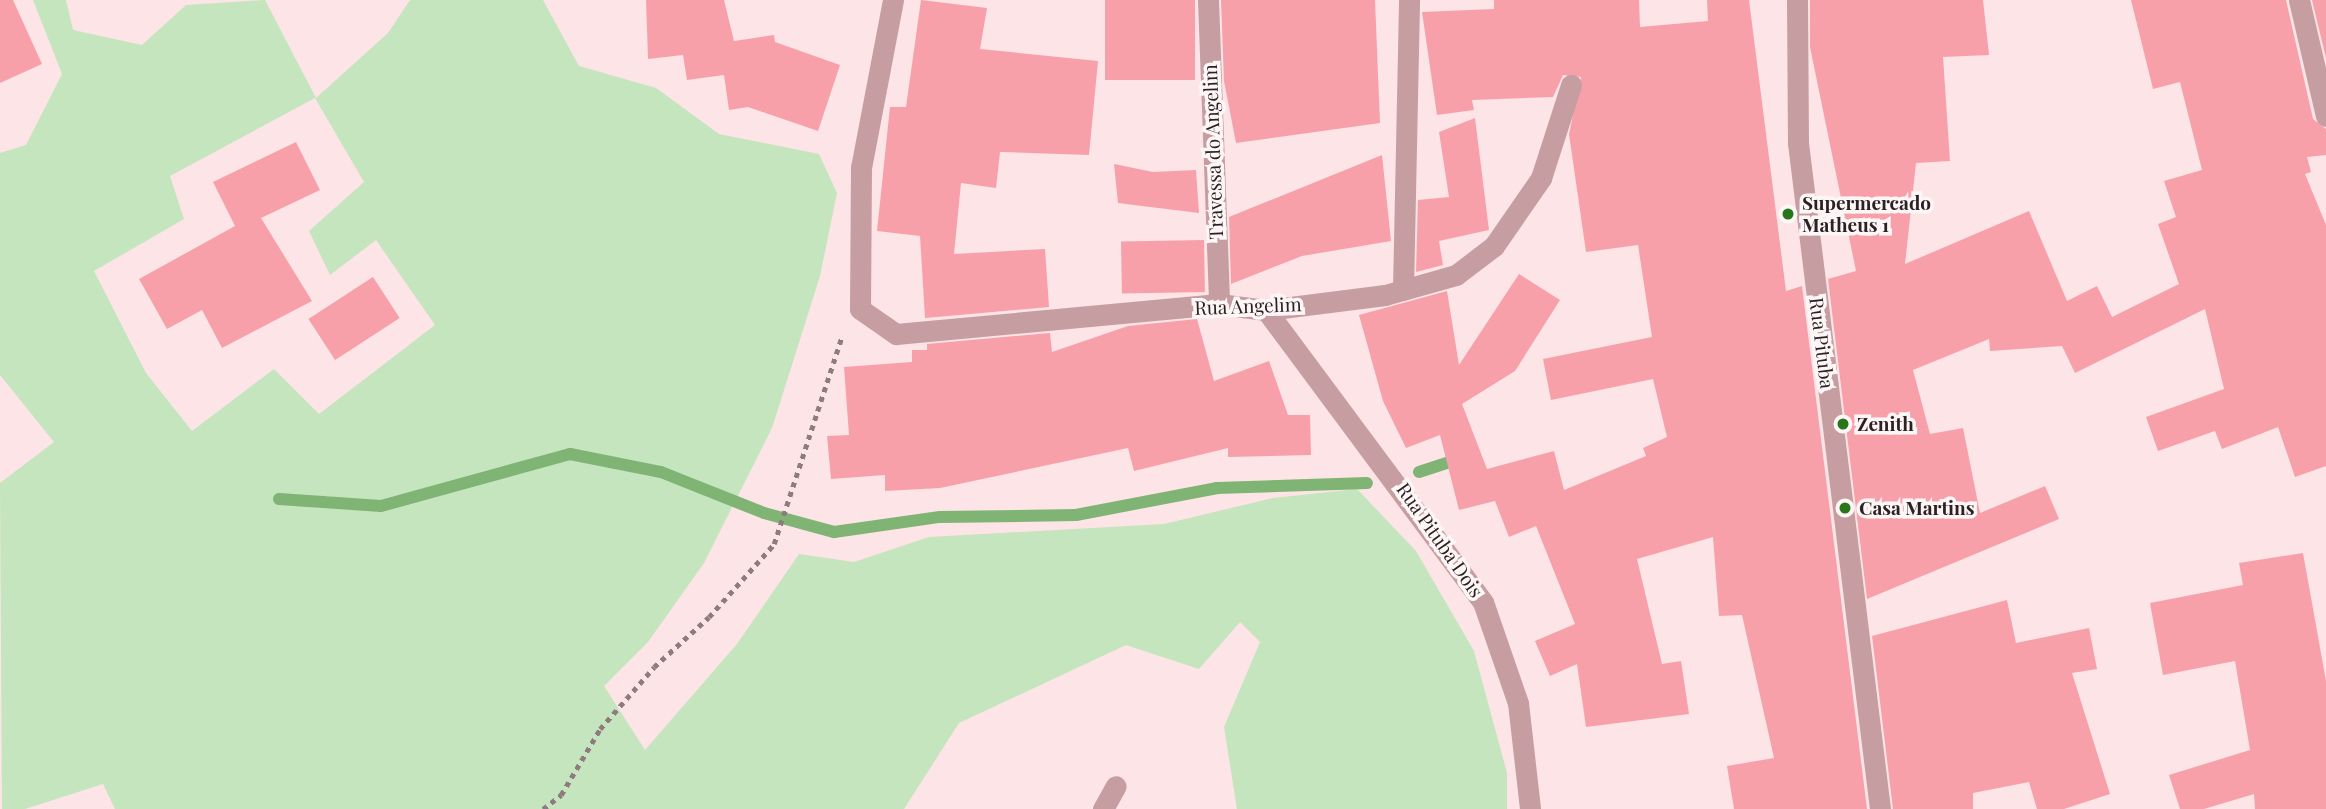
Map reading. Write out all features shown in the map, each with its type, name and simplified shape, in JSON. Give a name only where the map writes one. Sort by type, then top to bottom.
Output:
[{"type":"street","points":[[860,309],[861,167],[893,0]]},
{"type":"street","name":"Travessa do Angelim","points":[[1208,0],[1219,304]]},
{"type":"street","points":[[1403,290],[1409,0]]},
{"type":"street","name":"Rua Pituba","points":[[1797,0],[1798,143],[1880,809]]},
{"type":"street","points":[[2299,0],[2326,116]]},
{"type":"street","name":"Rua Angelim","points":[[860,309],[896,334],[1219,304],[1266,310],[1403,290],[1456,275],[1494,246],[1541,178],[1571,85]]},
{"type":"street","name":"Rua Pituba Dois","points":[[1266,310],[1390,468],[1483,602],[1518,703],[1530,809]]},
{"type":"street","points":[[1103,809],[1116,786]]},
{"type":"path","points":[[543,809],[561,795],[600,729],[654,667],[709,617],[774,544],[797,481],[834,349],[860,309]]},
{"type":"green space","points":[[33,0],[66,0],[73,30],[142,45],[186,5],[265,0],[316,98],[388,33],[410,0],[543,0],[579,66],[656,88],[719,134],[819,154],[837,193],[820,276],[772,428],[704,563],[648,642],[604,686],[645,750],[737,644],[799,554],[854,562],[929,537],[1164,524],[1273,498],[1357,489],[1416,551],[1474,651],[1507,773],[1507,809],[1237,809],[1224,727],[1260,642],[1240,622],[1199,669],[1126,645],[959,723],[904,809],[115,809],[103,784],[25,809],[2,809],[0,483],[54,442],[0,375],[0,153],[26,145],[62,74]],"holes":[[[315,98],[364,182],[309,231],[330,275],[376,240],[435,325],[319,414],[274,369],[192,431],[146,373],[94,271],[184,219],[170,176]]]},
{"type":"building","points":[[0,0],[13,0],[42,64],[0,83]]},
{"type":"building","points":[[646,0],[724,0],[734,41],[774,35],[775,42],[840,65],[818,131],[748,107],[729,110],[724,75],[687,80],[683,55],[648,59]]},
{"type":"building","points":[[921,0],[987,8],[980,49],[1098,61],[1089,155],[1000,152],[996,188],[961,183],[954,254],[1045,249],[1049,307],[925,318],[920,236],[877,231],[890,107],[906,107]]},
{"type":"building","points":[[1105,0],[1195,0],[1195,80],[1105,80]]},
{"type":"building","points":[[1221,0],[1375,0],[1380,123],[1236,143],[1224,81]]},
{"type":"building","points":[[1494,0],[1639,0],[1640,27],[1708,21],[1707,0],[1749,0],[1786,291],[1802,286],[1867,809],[1734,809],[1727,766],[1774,758],[1742,615],[1719,616],[1713,537],[1637,559],[1662,664],[1681,661],[1689,714],[1586,727],[1577,664],[1550,676],[1535,641],[1575,624],[1536,526],[1509,537],[1495,501],[1459,510],[1440,435],[1406,448],[1383,401],[1359,315],[1447,291],[1459,365],[1519,274],[1560,300],[1515,371],[1462,404],[1487,469],[1554,451],[1564,490],[1646,456],[1643,448],[1667,437],[1653,379],[1551,400],[1543,359],[1652,337],[1638,245],[1586,252],[1569,134],[1581,77],[1563,75],[1553,97],[1472,100],[1474,110],[1437,115],[1422,12],[1494,9]]},
{"type":"building","points":[[1810,0],[1983,0],[1989,55],[1943,57],[1950,161],[1916,163],[1905,264],[2029,211],[2067,301],[2097,286],[2112,317],[2179,284],[2158,224],[2176,217],[2164,181],[2202,170],[2180,82],[2153,89],[2131,0],[2286,0],[2313,119],[2326,129],[2326,155],[2307,157],[2311,172],[2305,174],[2326,225],[2326,466],[2295,477],[2278,427],[2222,449],[2215,431],[2158,451],[2146,417],[2224,389],[2205,309],[2075,373],[2062,346],[1990,351],[1989,339],[1913,370],[1930,434],[1963,428],[1980,513],[2045,486],[2059,519],[1867,599],[1828,279],[1856,271],[1810,47]]},
{"type":"building","points":[[2312,0],[2326,0],[2326,58]]},
{"type":"building","points":[[1475,118],[1489,230],[1439,241],[1443,265],[1416,272],[1418,200],[1449,197],[1439,132]]},
{"type":"building","points":[[296,142],[320,190],[261,218],[312,301],[222,348],[202,310],[167,329],[139,279],[235,226],[213,182]]},
{"type":"building","points":[[1382,155],[1391,241],[1302,256],[1231,284],[1229,217]]},
{"type":"building","points":[[1114,164],[1153,172],[1196,170],[1199,213],[1118,203]]},
{"type":"building","points":[[1204,240],[1205,292],[1122,293],[1121,241]]},
{"type":"building","points":[[373,277],[400,318],[335,360],[308,319]]},
{"type":"building","points":[[1197,319],[1214,381],[1269,361],[1288,415],[1310,415],[1311,455],[1228,457],[1228,448],[1134,471],[1128,448],[940,488],[885,491],[885,475],[831,479],[827,436],[849,435],[844,367],[912,362],[912,350],[927,350],[927,344],[1050,333],[1052,352],[1128,326]]},
{"type":"building","points":[[2303,553],[2326,681],[2326,809],[2255,809],[2254,794],[2204,809],[2180,809],[2169,775],[2250,750],[2235,661],[2163,675],[2150,603],[2243,585],[2239,563]]},
{"type":"building","points":[[2007,600],[2016,643],[2089,628],[2097,669],[2072,673],[2110,794],[2064,809],[2037,809],[2029,782],[1973,793],[1973,809],[1893,809],[1872,636]]},
{"type":"waterway","points":[[279,499],[381,506],[570,454],[661,472],[764,513],[834,532],[940,517],[1076,515],[1217,488],[1367,483]]},
{"type":"waterway","points":[[1419,472],[1450,462]]},
{"type":"place","name":"Supermercado Matheus 1","points":[[1788,214]]},
{"type":"place","name":"Zenith","points":[[1843,424]]},
{"type":"place","name":"Casa Martins","points":[[1845,508]]}]
